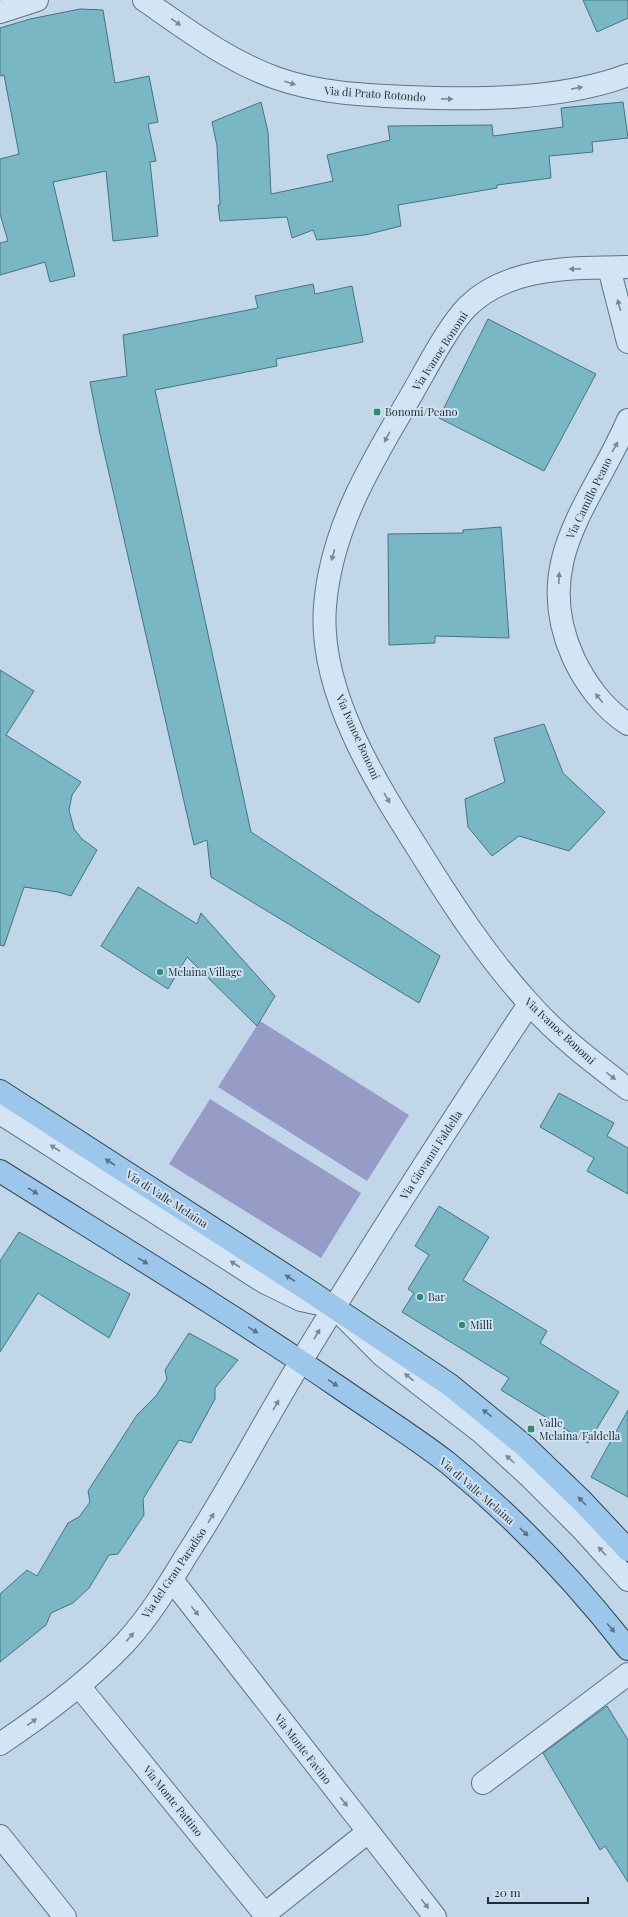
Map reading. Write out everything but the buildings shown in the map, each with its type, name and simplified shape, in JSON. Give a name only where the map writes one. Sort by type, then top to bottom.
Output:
[{"type":"main road","name":"Via di Valle Melaina","points":[[0,1091],[334,1307],[450,1385],[506,1429],[578,1497],[628,1550]]},
{"type":"main road","name":"Via di Valle Melaina","points":[[0,1170],[301,1361],[427,1448],[471,1483],[541,1549],[571,1581],[628,1649]]},
{"type":"street","points":[[0,12],[37,0]]},
{"type":"street","name":"Via di Prato Rotondo","points":[[144,0],[212,47],[244,64],[276,78],[316,89],[363,95],[469,99],[567,90],[628,75]]},
{"type":"street","points":[[618,268],[628,342]]},
{"type":"street","name":"Via Ivanoe Bonomi","points":[[618,268],[569,269],[533,273],[500,286],[480,297],[466,308],[449,332],[392,428],[354,500],[336,544],[330,564],[324,631],[330,666],[344,711],[369,766],[402,824],[452,903],[491,957],[530,1004],[569,1042],[628,1089]]},
{"type":"street","name":"Via Camillo Peano","points":[[628,420],[571,530],[562,555],[559,584],[560,622],[565,639],[577,665],[607,708],[628,724]]},
{"type":"street","name":"Via Giovanni Faldella","points":[[334,1307],[530,1004]]},
{"type":"street","name":"Via di Valle Melaina","points":[[0,1113],[264,1282],[301,1300],[334,1307],[383,1356],[481,1432],[530,1476],[582,1529],[628,1580]]},
{"type":"street","points":[[301,1361],[334,1307]]},
{"type":"street","name":"Via del Gran Paradiso","points":[[0,1744],[35,1721],[79,1686],[100,1668],[126,1641],[172,1580],[232,1482],[301,1361]]},
{"type":"street","name":"Via Monte Favino","points":[[172,1580],[435,1917]]},
{"type":"street","points":[[483,1783],[628,1674]]},
{"type":"street","name":"Via Monte Pattino","points":[[79,1686],[266,1916]]},
{"type":"street","points":[[266,1916],[368,1832]]},
{"type":"street","points":[[0,1836],[65,1917]]},
{"type":"shaded area","points":[[260,1021],[409,1115],[367,1181],[218,1087]]},
{"type":"shaded area","points":[[210,1099],[361,1193],[321,1258],[169,1164]]},
{"type":"place","name":"Bonomi/Peano","points":[[377,412]]},
{"type":"place","name":"Melaina Village","points":[[160,972]]},
{"type":"place","name":"Bar","points":[[420,1297]]},
{"type":"place","name":"Milli","points":[[462,1325]]},
{"type":"place","name":"Valle Melaina/Faldella","points":[[531,1429]]}]
